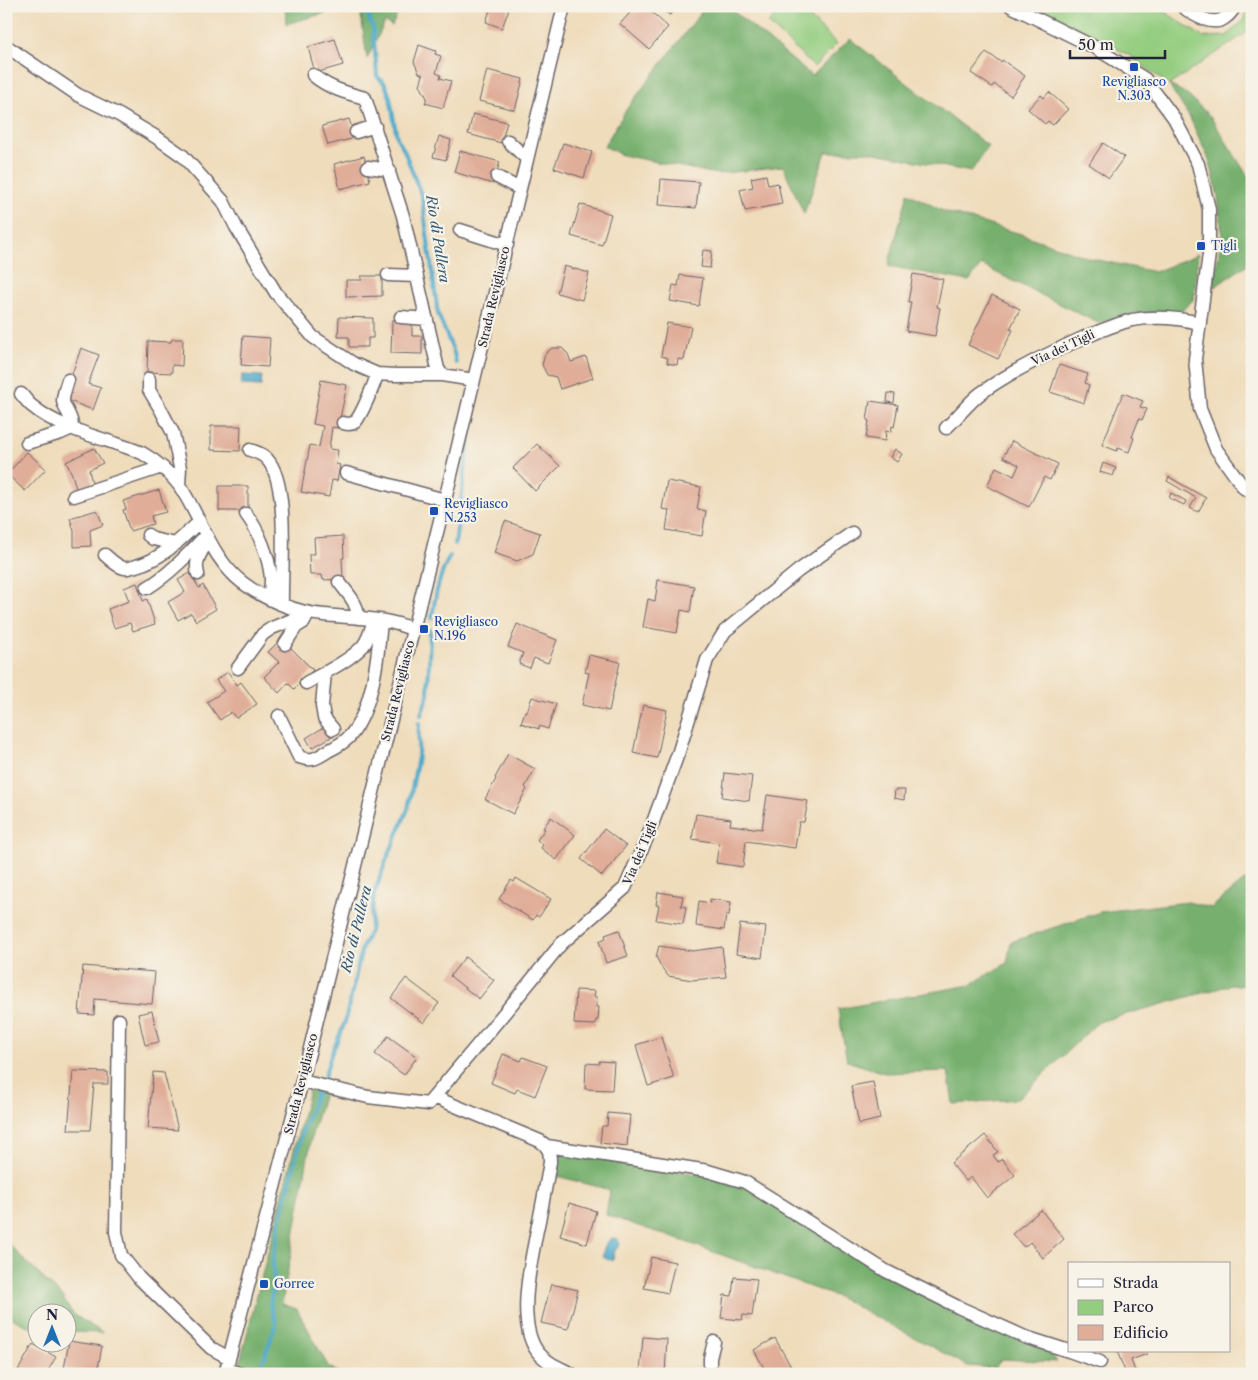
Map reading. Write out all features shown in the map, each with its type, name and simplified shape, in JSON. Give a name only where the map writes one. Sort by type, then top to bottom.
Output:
[{"type":"street","name":"Strada Revigliasco","points":[[227,1367],[302,1081],[564,6]]},
{"type":"street","points":[[1011,6],[1094,47],[1145,79],[1174,118],[1198,164],[1209,209],[1209,254],[1195,359],[1200,409],[1216,449],[1244,488],[1252,493]]},
{"type":"street","points":[[1182,6],[1210,22],[1225,19],[1234,6]]},
{"type":"street","points":[[6,46],[78,95],[119,115],[183,156],[223,201],[236,227],[276,293],[312,337],[354,364],[372,372],[395,375],[442,374],[474,380]]},
{"type":"street","points":[[313,75],[322,83],[343,92],[365,98],[404,216],[438,369],[442,374]]},
{"type":"street","points":[[356,132],[374,126]]},
{"type":"street","points":[[508,141],[527,159]]},
{"type":"street","points":[[368,167],[389,170]]},
{"type":"street","points":[[497,177],[520,189]]},
{"type":"street","points":[[460,230],[506,245]]},
{"type":"street","points":[[388,275],[417,276]]},
{"type":"street","points":[[401,317],[427,318]]},
{"type":"street","name":"Via dei Tigli","points":[[946,428],[980,394],[1006,377],[1072,343],[1105,329],[1132,320],[1184,320],[1200,323]]},
{"type":"street","points":[[337,345],[357,356],[372,372]]},
{"type":"street","points":[[343,423],[351,424],[355,422],[368,399],[372,372]]},
{"type":"street","points":[[148,379],[149,390],[173,433],[180,468],[179,485]]},
{"type":"street","points":[[68,380],[63,400],[71,418],[72,428]]},
{"type":"street","points":[[22,394],[32,406],[48,417],[154,459],[179,485],[223,562],[234,575],[249,587],[282,604],[309,613],[403,625],[413,630]]},
{"type":"street","points":[[27,444],[72,428]]},
{"type":"street","points":[[250,450],[268,460],[280,486],[283,529],[282,604]]},
{"type":"street","points":[[74,496],[162,467]]},
{"type":"street","points":[[346,473],[445,500]]},
{"type":"street","points":[[246,514],[256,529],[268,562],[271,580],[270,598]]},
{"type":"street","points":[[105,555],[117,565],[126,568],[148,562],[176,544],[199,522]]},
{"type":"street","name":"Via dei Tigli","points":[[434,1097],[561,944],[625,888],[649,833],[673,769],[707,660],[725,631],[798,571],[852,533]]},
{"type":"street","points":[[148,535],[153,539],[176,544]]},
{"type":"street","points":[[198,574],[196,567],[198,558],[208,537]]},
{"type":"street","points":[[147,588],[169,572],[208,537]]},
{"type":"street","points":[[339,582],[356,604],[358,618]]},
{"type":"street","points":[[285,644],[290,633],[304,622],[309,613]]},
{"type":"street","points":[[238,668],[263,634],[272,628],[309,613]]},
{"type":"street","points":[[306,683],[352,656],[363,645],[377,621]]},
{"type":"street","points":[[278,716],[300,757],[307,760],[313,760],[349,738],[358,726],[365,711],[375,668],[377,621]]},
{"type":"street","points":[[325,672],[322,706],[324,718],[333,729]]},
{"type":"street","points":[[119,1020],[116,1232],[121,1256],[140,1278],[211,1348],[227,1367],[241,1374]]},
{"type":"street","points":[[302,1081],[368,1097],[428,1104],[434,1097],[540,1141],[547,1146],[708,1171],[745,1182],[886,1270],[958,1308],[1025,1336],[1068,1351]]},
{"type":"street","points":[[547,1146],[550,1153],[550,1162],[528,1284],[527,1317],[530,1335],[538,1351],[552,1364],[572,1374]]},
{"type":"street","points":[[710,1374],[710,1358],[714,1342]]},
{"type":"street","points":[[1072,1352],[1100,1362]]},
{"type":"green space","points":[[285,6],[396,6],[399,10],[392,26],[385,22],[367,59],[360,8],[347,7],[286,24]]},
{"type":"green space","points":[[706,6],[727,6],[812,76],[850,39],[988,146],[971,172],[871,152],[826,152],[804,214],[783,166],[717,174],[622,155],[604,146],[628,107]]},
{"type":"green space","points":[[785,6],[798,6],[837,44],[814,67],[768,23]]},
{"type":"green space","points":[[1033,6],[1156,6],[1203,37],[1226,36],[1243,21],[1247,6],[1252,6],[1252,29],[1169,85],[1129,55]]},
{"type":"green space","points":[[1169,85],[1185,93],[1210,116],[1252,183],[1252,261],[1213,288],[1222,234],[1218,196],[1210,162],[1190,118]]},
{"type":"green space","points":[[908,193],[945,212],[1021,234],[1089,258],[1155,272],[1198,254],[1194,299],[1180,312],[1128,315],[1098,323],[981,265],[969,281],[888,266]]},
{"type":"green space","points":[[1252,865],[1252,986],[1231,985],[1098,1022],[1018,1099],[953,1104],[948,1071],[885,1073],[847,1061],[838,1009],[970,985],[1007,963],[1011,942],[1100,912],[1188,902],[1211,908],[1248,878]]},
{"type":"green space","points":[[310,1086],[325,1090],[312,1134],[282,1304],[297,1309],[328,1366],[341,1374],[251,1374],[238,1370]]},
{"type":"green space","points":[[556,1152],[704,1175],[742,1185],[883,1274],[956,1314],[1049,1351],[1057,1362],[1001,1359],[995,1368],[968,1366],[838,1297],[606,1215],[610,1190],[553,1175]]},
{"type":"green space","points":[[6,1241],[61,1295],[65,1302],[28,1302],[28,1326],[6,1315]]},
{"type":"green space","points":[[78,1317],[103,1333],[78,1332]]},
{"type":"water","points":[[242,375],[262,376],[261,386],[241,385]]},
{"type":"water","points":[[613,1238],[617,1239],[620,1244],[615,1250],[613,1259],[609,1260],[603,1257],[603,1251],[606,1243]]},
{"type":"building","points":[[486,6],[510,6],[502,28],[486,22],[490,10],[485,8]]},
{"type":"building","points":[[636,6],[645,6],[668,27],[649,49],[620,24]]},
{"type":"building","points":[[658,6],[677,6],[670,15]]},
{"type":"building","points":[[335,39],[343,65],[315,73],[308,47]]},
{"type":"building","points":[[419,45],[436,51],[435,54],[441,56],[436,73],[441,75],[440,78],[451,81],[443,108],[425,103],[427,98],[420,85],[423,75],[419,73],[414,62]]},
{"type":"building","points":[[986,52],[1001,62],[1002,60],[1025,76],[1011,96],[994,84],[992,87],[971,73]]},
{"type":"building","points":[[487,70],[523,79],[515,110],[479,101]]},
{"type":"building","points":[[1049,92],[1068,109],[1053,125],[1048,121],[1045,124],[1028,109],[1041,95],[1044,98]]},
{"type":"building","points":[[473,114],[507,122],[501,143],[468,134]]},
{"type":"building","points":[[349,119],[355,138],[328,145],[322,126]]},
{"type":"building","points":[[439,136],[451,140],[446,160],[433,157]]},
{"type":"building","points":[[563,143],[592,152],[584,178],[554,168]]},
{"type":"building","points":[[1103,143],[1124,157],[1109,178],[1089,164]]},
{"type":"building","points":[[460,151],[500,162],[493,184],[454,172]]},
{"type":"building","points":[[364,156],[370,181],[340,189],[334,164]]},
{"type":"building","points":[[766,175],[768,185],[778,183],[782,204],[745,211],[740,190],[753,187],[751,178]]},
{"type":"building","points":[[661,179],[699,182],[696,208],[659,205]]},
{"type":"building","points":[[580,204],[611,214],[602,245],[571,236]]},
{"type":"building","points":[[703,250],[712,251],[710,268],[701,267]]},
{"type":"building","points":[[564,266],[589,273],[582,300],[557,293]]},
{"type":"building","points":[[913,274],[943,279],[937,307],[940,308],[935,336],[906,331],[911,302],[908,302]]},
{"type":"building","points":[[680,275],[703,278],[699,306],[670,301],[673,285],[678,286]]},
{"type":"building","points":[[361,276],[382,276],[382,296],[346,297],[346,280],[362,280]]},
{"type":"building","points":[[992,295],[1020,309],[1010,329],[1013,330],[998,359],[968,345]]},
{"type":"building","points":[[339,317],[373,318],[373,338],[368,338],[368,347],[349,347],[349,337],[338,337]]},
{"type":"building","points":[[392,320],[412,321],[412,336],[422,336],[422,354],[391,353]]},
{"type":"building","points":[[667,323],[691,327],[684,360],[678,359],[677,365],[667,363],[668,358],[661,356]]},
{"type":"building","points":[[243,336],[270,338],[268,367],[241,365]]},
{"type":"building","points":[[172,339],[183,339],[182,366],[172,365],[172,373],[147,372],[148,341],[171,342]]},
{"type":"building","points":[[81,348],[99,355],[88,384],[101,388],[93,410],[67,400],[75,379],[71,377]]},
{"type":"building","points":[[552,348],[562,348],[568,354],[571,362],[586,357],[593,378],[560,389],[556,377],[547,375],[542,365],[545,354]]},
{"type":"building","points":[[1059,365],[1088,374],[1085,383],[1089,385],[1084,403],[1050,392]]},
{"type":"building","points":[[321,380],[347,385],[338,428],[332,427],[329,449],[338,450],[336,464],[340,465],[337,481],[332,480],[329,497],[301,492],[310,445],[319,447],[323,426],[313,424]]},
{"type":"building","points":[[888,393],[895,394],[894,403],[887,402]]},
{"type":"building","points":[[1123,393],[1143,401],[1140,407],[1147,409],[1142,420],[1139,419],[1129,452],[1118,448],[1117,451],[1102,445]]},
{"type":"building","points":[[870,401],[898,405],[894,427],[892,426],[891,432],[886,431],[885,441],[866,438]]},
{"type":"building","points":[[211,426],[241,426],[240,451],[211,450]]},
{"type":"building","points":[[1012,441],[1058,464],[1050,480],[1044,477],[1029,507],[987,486],[996,467],[1014,476],[1019,465],[1003,457]]},
{"type":"building","points":[[537,444],[560,466],[535,491],[513,468]]},
{"type":"building","points":[[94,448],[103,463],[89,470],[93,488],[77,492],[72,474],[66,462]]},
{"type":"building","points":[[895,449],[902,454],[897,462],[890,457]]},
{"type":"building","points":[[27,452],[46,469],[25,491],[7,474]]},
{"type":"building","points":[[1103,463],[1116,468],[1113,476],[1100,472]]},
{"type":"building","points":[[1169,477],[1206,498],[1198,512],[1190,508],[1196,498],[1167,481]]},
{"type":"building","points":[[667,481],[701,487],[697,509],[706,511],[702,536],[666,530],[669,510],[662,509]]},
{"type":"building","points":[[219,486],[248,486],[248,511],[219,511]]},
{"type":"building","points":[[159,490],[166,512],[151,516],[153,524],[130,531],[123,510],[126,509],[123,501]]},
{"type":"building","points":[[1171,493],[1186,501],[1184,505],[1169,498]]},
{"type":"building","points":[[97,510],[103,525],[90,530],[91,546],[74,547],[74,531],[70,518]]},
{"type":"building","points":[[505,521],[540,533],[533,554],[517,561],[494,553]]},
{"type":"building","points":[[343,536],[343,579],[323,580],[322,575],[310,575],[309,554],[315,554],[314,538]]},
{"type":"building","points":[[190,573],[199,588],[203,585],[216,609],[196,621],[191,613],[178,620],[168,602],[185,592],[178,580]]},
{"type":"building","points":[[658,580],[694,586],[690,612],[681,610],[677,633],[643,627],[648,599],[655,601]]},
{"type":"building","points":[[137,583],[143,601],[147,599],[155,624],[133,631],[130,623],[114,628],[108,609],[129,601],[124,588]]},
{"type":"building","points":[[517,624],[557,640],[548,663],[534,658],[530,668],[519,664],[523,653],[508,647]]},
{"type":"building","points":[[278,642],[287,650],[290,647],[313,670],[294,689],[288,683],[279,693],[264,677],[279,662],[268,652]]},
{"type":"building","points":[[589,655],[620,662],[609,711],[582,705],[589,673],[585,672]]},
{"type":"building","points":[[228,672],[237,685],[241,682],[257,704],[236,718],[231,712],[220,720],[207,702],[224,691],[216,680]]},
{"type":"building","points":[[532,697],[556,704],[548,729],[539,726],[539,729],[521,723]]},
{"type":"building","points":[[643,705],[667,710],[657,758],[633,753]]},
{"type":"building","points":[[324,727],[331,737],[312,748],[306,738]]},
{"type":"building","points":[[508,754],[535,769],[525,787],[527,789],[513,814],[485,799]]},
{"type":"building","points":[[725,773],[752,776],[749,801],[722,797]]},
{"type":"building","points":[[895,790],[905,790],[904,800],[894,798]]},
{"type":"building","points":[[767,795],[808,801],[804,822],[799,822],[795,848],[746,841],[743,867],[716,863],[719,843],[692,839],[696,814],[731,819],[730,825],[762,829]]},
{"type":"building","points":[[551,817],[575,835],[556,860],[541,848],[543,845],[537,840]]},
{"type":"building","points":[[604,829],[626,846],[602,876],[581,859]]},
{"type":"building","points":[[516,878],[551,899],[539,917],[536,915],[533,920],[499,899],[511,880],[514,882]]},
{"type":"building","points":[[658,892],[683,896],[681,906],[686,907],[683,924],[656,920],[659,905],[656,905]]},
{"type":"building","points":[[710,899],[731,902],[729,915],[726,915],[724,930],[696,926],[699,901],[710,903]]},
{"type":"building","points":[[740,924],[766,927],[762,958],[736,954]]},
{"type":"building","points":[[619,930],[628,956],[606,963],[599,941],[606,938],[605,935]]},
{"type":"building","points":[[659,946],[692,951],[722,947],[726,977],[692,980],[668,976],[656,957]]},
{"type":"building","points":[[465,957],[494,980],[479,999],[450,976]]},
{"type":"building","points":[[83,966],[155,972],[152,1004],[95,999],[94,1015],[79,1014]]},
{"type":"building","points":[[406,978],[439,1003],[424,1023],[391,998]]},
{"type":"building","points":[[576,990],[595,991],[594,997],[597,997],[596,1007],[599,1007],[598,1020],[596,1020],[595,1025],[574,1024]]},
{"type":"building","points":[[152,1011],[159,1042],[145,1045],[138,1014]]},
{"type":"building","points":[[388,1036],[417,1057],[404,1075],[375,1054]]},
{"type":"building","points":[[661,1037],[674,1078],[648,1086],[636,1045]]},
{"type":"building","points":[[503,1054],[521,1061],[523,1057],[547,1066],[535,1096],[517,1089],[515,1093],[491,1083]]},
{"type":"building","points":[[599,1061],[614,1062],[612,1090],[585,1089],[586,1063],[599,1064]]},
{"type":"building","points":[[73,1071],[108,1072],[108,1084],[94,1084],[90,1130],[68,1130]]},
{"type":"building","points":[[153,1072],[164,1073],[178,1130],[148,1128]]},
{"type":"building","points":[[873,1082],[880,1119],[859,1124],[851,1086]]},
{"type":"building","points":[[608,1113],[630,1115],[627,1146],[600,1143],[602,1126],[607,1126]]},
{"type":"building","points":[[985,1135],[998,1152],[993,1155],[998,1162],[1002,1159],[1015,1175],[987,1198],[971,1177],[966,1181],[951,1163]]},
{"type":"building","points":[[569,1203],[596,1211],[587,1244],[560,1236]]},
{"type":"building","points":[[1041,1210],[1064,1239],[1043,1258],[1030,1242],[1024,1247],[1012,1234]]},
{"type":"building","points":[[651,1257],[675,1262],[668,1293],[644,1288]]},
{"type":"building","points":[[734,1277],[757,1279],[752,1316],[743,1315],[742,1320],[721,1318],[724,1295],[732,1296]]},
{"type":"building","points":[[551,1284],[578,1290],[568,1329],[541,1323]]},
{"type":"building","points":[[643,1337],[667,1339],[665,1374],[640,1373]]},
{"type":"building","points":[[775,1338],[795,1374],[754,1374],[764,1368],[754,1350]]},
{"type":"building","points":[[78,1342],[102,1346],[97,1374],[64,1369],[67,1352],[78,1352]]},
{"type":"building","points":[[28,1352],[47,1352],[56,1357],[46,1374],[16,1374]]},
{"type":"building","points":[[1117,1352],[1146,1352],[1147,1354],[1131,1360],[1136,1374],[1126,1374]]},
{"type":"waterway","name":"Rio di Pallera","points":[[364,6],[373,28],[377,76],[385,84],[390,97],[397,138],[404,150],[422,197],[438,314],[454,353],[456,363]]},
{"type":"waterway","name":"Rio di Pallera","points":[[455,544],[470,433]]},
{"type":"waterway","name":"Rio di Pallera","points":[[432,618],[440,578],[450,556]]},
{"type":"waterway","name":"Rio di Pallera","points":[[421,715],[428,695],[430,630]]},
{"type":"waterway","name":"Rio di Pallera","points":[[323,1081],[331,1055],[345,1022],[362,948],[370,931],[374,894],[408,809],[418,757],[419,723]]},
{"type":"waterway","name":"Rio di Pallera","points":[[259,1374],[276,1323],[270,1304],[274,1286],[273,1261],[279,1226],[303,1129],[317,1092]]},
{"type":"place","name":"Revigliasco N.303","points":[[1134,67]]},
{"type":"place","name":"Tigli","points":[[1201,246]]},
{"type":"place","name":"Revigliasco N.253","points":[[434,511]]},
{"type":"place","name":"Revigliasco N.196","points":[[424,629]]},
{"type":"place","name":"Gorree","points":[[264,1284]]}]
